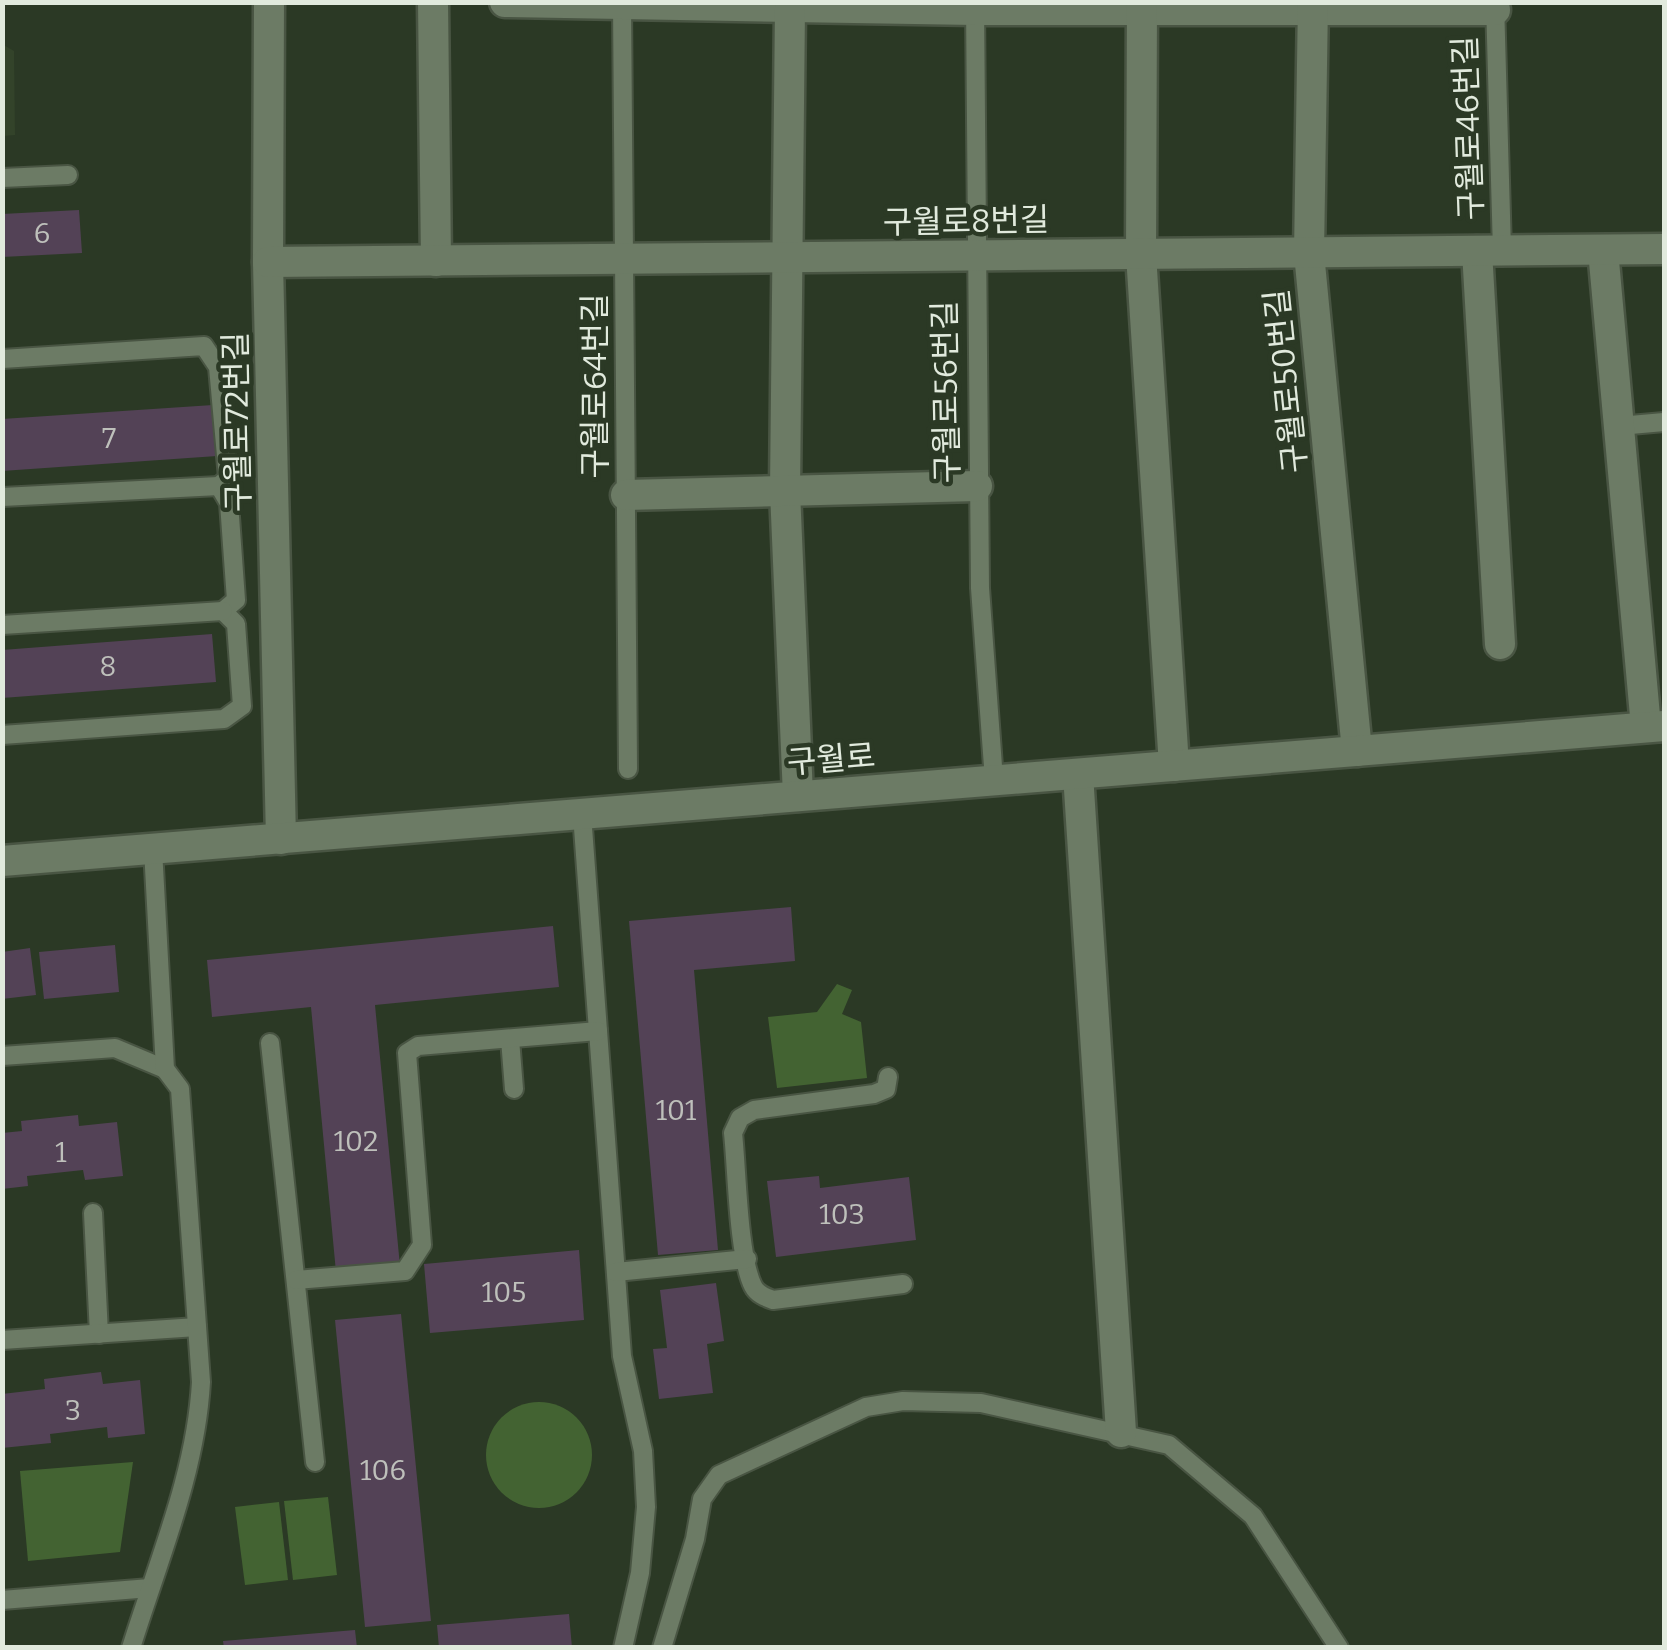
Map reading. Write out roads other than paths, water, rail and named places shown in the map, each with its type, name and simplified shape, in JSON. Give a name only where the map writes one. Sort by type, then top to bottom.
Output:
[{"type":"street","name":"구월로72번길","points":[[269,2],[268,262],[281,839]]},
{"type":"street","points":[[433,2],[436,261]]},
{"type":"street","points":[[505,2],[790,7],[1495,6]]},
{"type":"street","name":"구월로50번길","points":[[1313,5],[1309,253],[1357,751]]},
{"type":"street","points":[[1142,6],[1141,254],[1174,766]]},
{"type":"street","points":[[790,7],[785,491],[798,796]]},
{"type":"street","name":"구월로8번길","points":[[268,262],[1664,249]]},
{"type":"street","points":[[1604,250],[1619,426],[1656,726]]},
{"type":"street","points":[[1489,251],[1500,644]]},
{"type":"street","points":[[626,495],[978,486]]},
{"type":"street","name":"구월로","points":[[2,861],[1656,726]]},
{"type":"street","points":[[1078,774],[1121,1432]]},
{"type":"lane","name":"구월로64번길","points":[[622,4],[628,769]]},
{"type":"lane","name":"구월로56번길","points":[[975,6],[978,486],[994,780]]},
{"type":"lane","name":"구월로46번길","points":[[1489,251],[1495,6]]},
{"type":"lane","points":[[2,178],[68,175]]},
{"type":"lane","points":[[2,359],[204,346],[218,367],[228,478],[219,486],[2,497]]},
{"type":"lane","points":[[1619,426],[1664,422]]},
{"type":"lane","points":[[2,624],[224,612],[236,600],[229,503],[219,486]]},
{"type":"lane","points":[[2,735],[224,719],[242,706],[236,624],[224,612]]},
{"type":"lane","points":[[582,814],[622,1356],[643,1451],[646,1508],[640,1573],[623,1648]]},
{"type":"lane","points":[[154,849],[165,1069]]},
{"type":"lane","points":[[296,1280],[405,1270],[417,1258],[422,1246],[408,1053],[418,1046],[598,1031]]},
{"type":"lane","points":[[510,1039],[514,1089]]},
{"type":"lane","points":[[270,1043],[315,1462]]},
{"type":"lane","points":[[2,1056],[115,1048],[165,1069],[180,1089],[197,1327],[198,1429],[131,1648]]},
{"type":"lane","points":[[888,1076],[886,1089],[874,1094],[754,1110],[740,1118],[733,1132],[747,1259],[754,1286],[773,1300],[903,1284]]},
{"type":"lane","points":[[93,1213],[99,1334]]},
{"type":"lane","points":[[616,1272],[747,1259]]},
{"type":"lane","points":[[2,1340],[197,1327]]},
{"type":"lane","points":[[662,1648],[695,1539],[702,1499],[719,1475],[866,1407],[903,1401],[981,1403],[1169,1444],[1253,1516],[1340,1648]]},
{"type":"lane","points":[[2,1600],[150,1588]]}]
